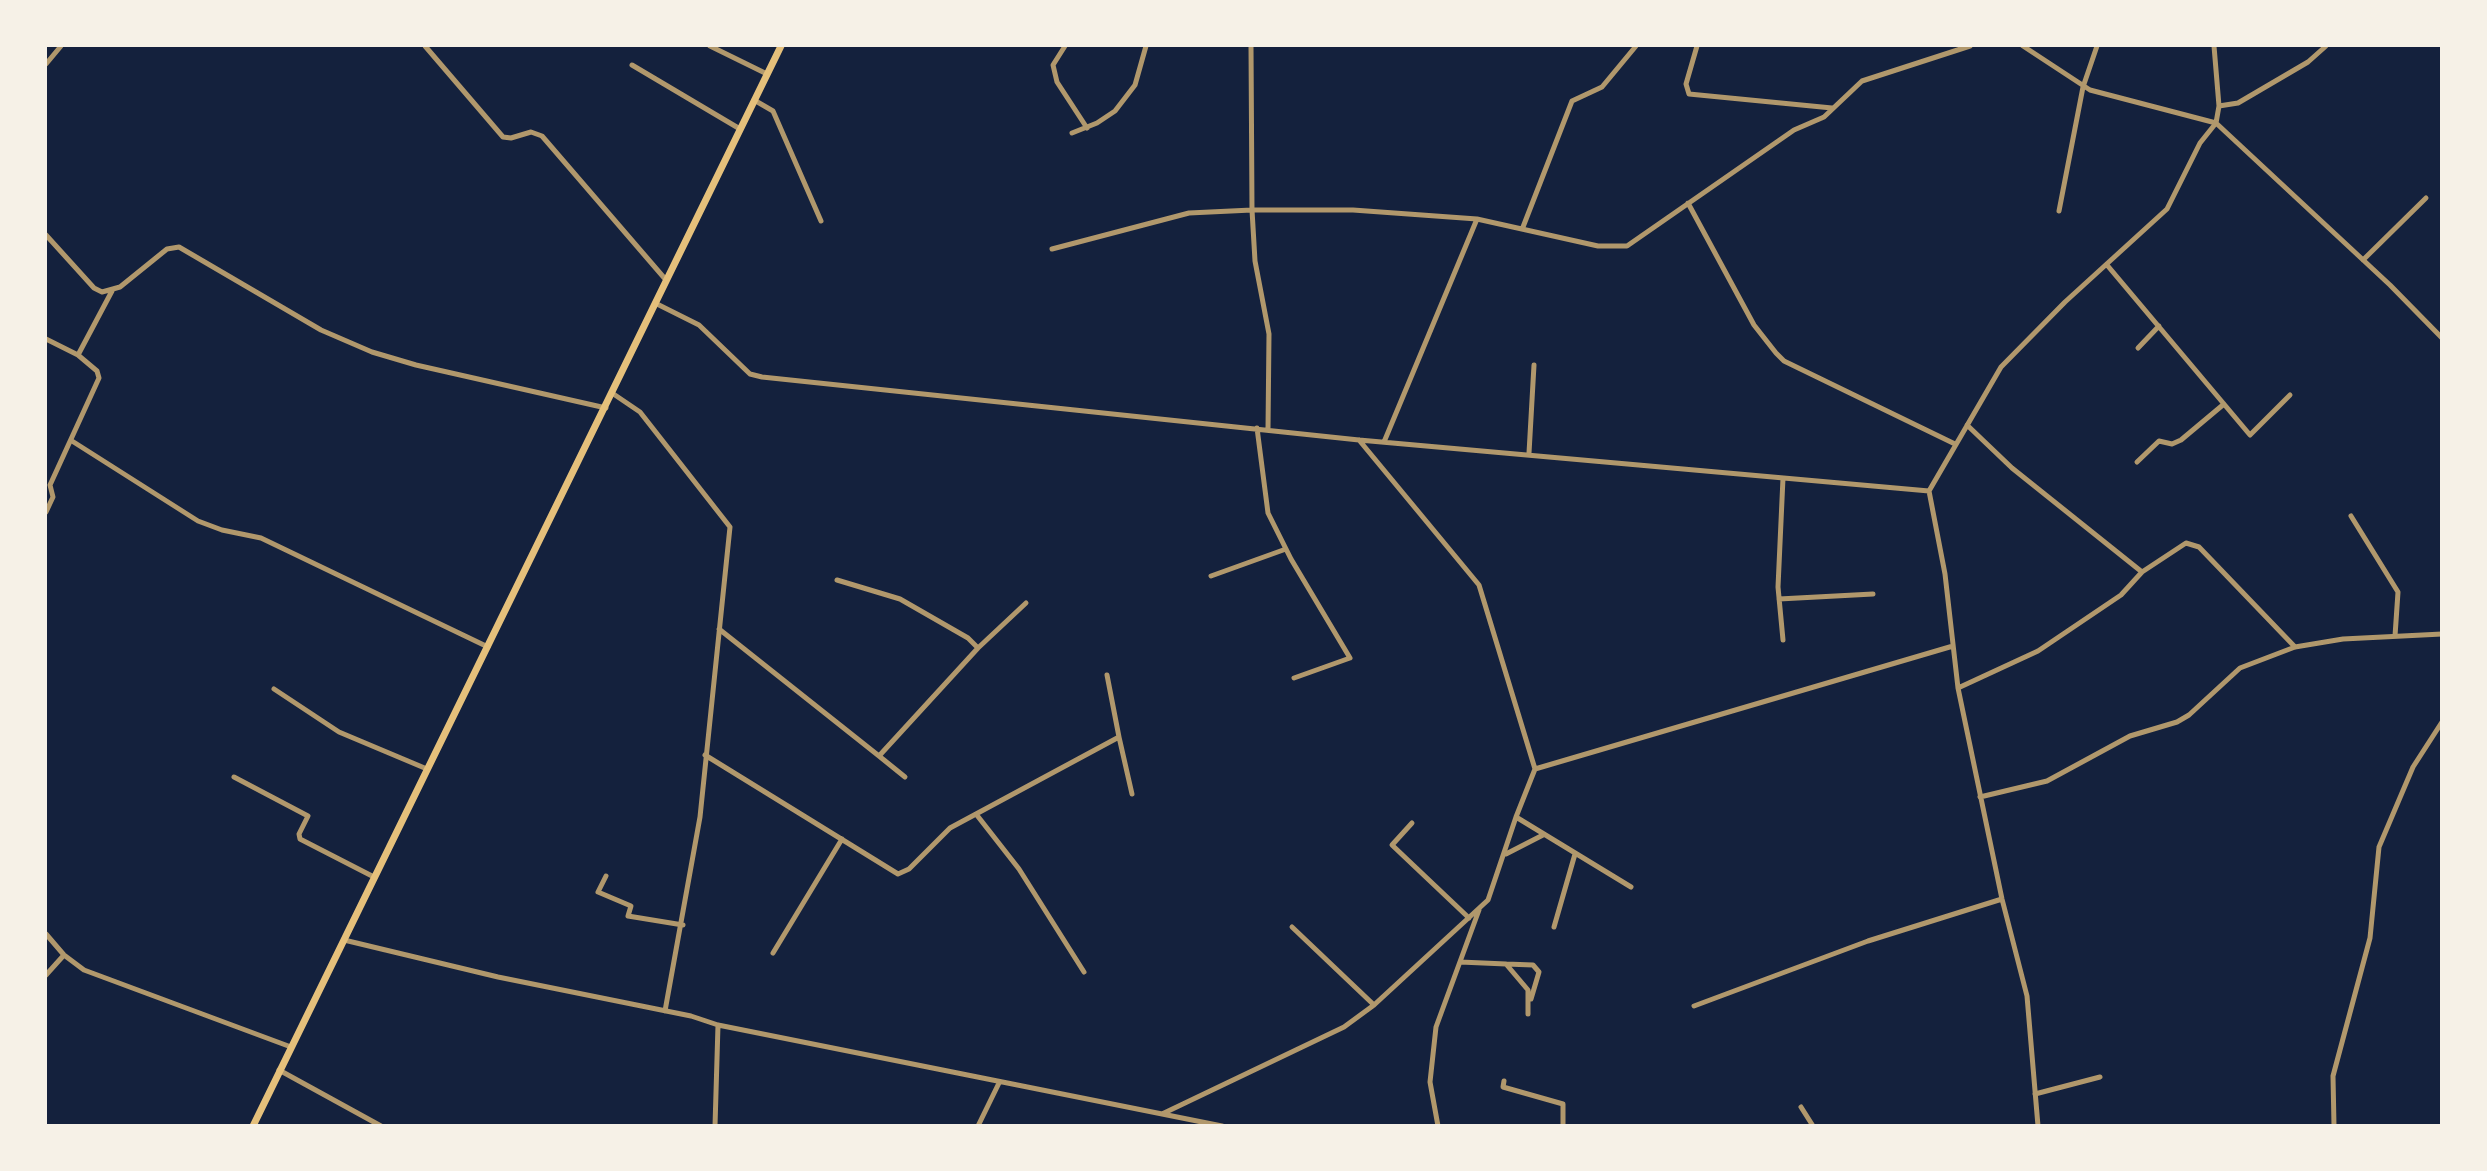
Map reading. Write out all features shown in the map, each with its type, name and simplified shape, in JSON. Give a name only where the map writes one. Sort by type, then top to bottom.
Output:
[{"type":"main road","points":[[253,1125],[781,46]]},
{"type":"street","points":[[46,64],[61,46]]},
{"type":"street","points":[[425,46],[503,137],[511,138],[531,132],[542,136],[666,280]]},
{"type":"street","points":[[710,46],[766,74]]},
{"type":"street","points":[[1065,46],[1054,65],[1057,82],[1087,128]]},
{"type":"street","points":[[1072,133],[1087,128],[1115,111],[1135,86],[1146,46]]},
{"type":"street","points":[[1251,46],[1252,210],[1255,261],[1269,334],[1268,429]]},
{"type":"street","points":[[1523,227],[1572,102],[1602,87],[1636,46]]},
{"type":"street","points":[[1698,46],[1686,84],[1689,93],[1832,108]]},
{"type":"street","points":[[1052,249],[1189,213],[1252,210],[1353,210],[1477,219],[1523,227],[1598,246],[1627,246],[1794,130],[1824,117],[1862,81],[1970,46]]},
{"type":"street","points":[[2023,46],[2083,87],[2216,123],[2363,260],[2441,338]]},
{"type":"street","points":[[2059,211],[2083,87],[2097,46]]},
{"type":"street","points":[[2038,1125],[2027,996],[2002,899],[1958,688],[1945,575],[1929,491],[2001,366],[2065,302],[2167,209],[2200,143],[2216,123],[2219,106],[2214,46]]},
{"type":"street","points":[[2219,106],[2229,107],[2238,103],[2308,62],[2326,46]]},
{"type":"street","points":[[632,65],[740,129]]},
{"type":"street","points":[[754,100],[772,111],[821,221]]},
{"type":"street","points":[[2363,260],[2426,198]]},
{"type":"street","points":[[1688,203],[1754,325],[1784,361],[1955,444]]},
{"type":"street","points":[[1384,442],[1477,219]]},
{"type":"street","points":[[46,235],[94,288],[112,291]]},
{"type":"street","points":[[78,355],[112,291],[167,250],[179,247],[321,330],[372,352],[416,365],[606,408]]},
{"type":"street","points":[[2107,265],[2252,435],[2290,395]]},
{"type":"street","points":[[655,303],[699,325],[750,374],[761,377],[1359,440],[1530,453],[1929,491]]},
{"type":"street","points":[[2138,348],[2159,326]]},
{"type":"street","points":[[46,340],[78,355],[97,371],[99,379],[50,485],[53,497],[46,512]]},
{"type":"street","points":[[1530,453],[1534,365]]},
{"type":"street","points":[[612,393],[640,412],[730,527],[700,817],[666,1011]]},
{"type":"street","points":[[2137,462],[2159,441],[2172,444],[2181,440],[2224,404]]},
{"type":"street","points":[[1967,425],[2012,468],[2142,572]]},
{"type":"street","points":[[1258,428],[1268,513],[1286,549],[1350,657],[1294,678]]},
{"type":"street","points":[[1162,1114],[1344,1027],[1374,1005],[1469,918],[1494,889],[1516,817],[1535,769],[1479,584],[1359,440]]},
{"type":"street","points":[[72,441],[198,521],[222,530],[261,538],[488,647]]},
{"type":"street","points":[[1783,478],[1779,599],[1783,640]]},
{"type":"street","points":[[2351,516],[2398,592],[2395,636]]},
{"type":"street","points":[[1958,688],[2038,651],[2121,595],[2142,572],[2186,543],[2199,547],[2295,647]]},
{"type":"street","points":[[1211,576],[1286,549]]},
{"type":"street","points":[[837,580],[900,599],[968,638],[978,648]]},
{"type":"street","points":[[1779,599],[1873,593]]},
{"type":"street","points":[[879,756],[978,648],[1026,603]]},
{"type":"street","points":[[719,629],[905,777]]},
{"type":"street","points":[[1980,797],[2047,781],[2130,736],[2177,722],[2189,715],[2240,668],[2295,647],[2343,639],[2441,634]]},
{"type":"street","points":[[1535,769],[1953,646]]},
{"type":"street","points":[[1107,674],[1132,793]]},
{"type":"street","points":[[274,689],[339,732],[427,769]]},
{"type":"street","points":[[2334,1125],[2333,1076],[2370,939],[2379,847],[2413,767],[2441,722]]},
{"type":"street","points":[[2434,733],[2441,739]]},
{"type":"street","points":[[705,755],[898,874],[909,869],[950,828],[1119,737]]},
{"type":"street","points":[[234,777],[308,816],[299,834],[300,839],[374,877]]},
{"type":"street","points":[[976,814],[1019,869],[1084,972]]},
{"type":"street","points":[[1516,817],[1631,887]]},
{"type":"street","points":[[1412,823],[1392,845],[1469,918]]},
{"type":"street","points":[[1506,854],[1543,835]]},
{"type":"street","points":[[773,953],[842,839]]},
{"type":"street","points":[[1554,927],[1575,854]]},
{"type":"street","points":[[606,876],[598,892],[631,906],[628,916],[683,925]]},
{"type":"street","points":[[1694,1006],[1868,941],[2002,899]]},
{"type":"street","points":[[1438,1125],[1430,1082],[1433,1043],[1480,907]]},
{"type":"street","points":[[1292,927],[1374,1005]]},
{"type":"street","points":[[46,934],[64,955],[84,970],[291,1047]]},
{"type":"street","points":[[344,940],[498,977],[666,1011],[718,1025],[999,1083],[1222,1125]]},
{"type":"street","points":[[46,975],[64,955]]},
{"type":"street","points":[[1460,962],[1499,961],[1506,964],[1533,965],[1539,972],[1528,1014]]},
{"type":"street","points":[[1506,964],[1528,990],[1531,999]]},
{"type":"street","points":[[715,1125],[718,1025]]},
{"type":"street","points":[[279,1070],[381,1125]]},
{"type":"street","points":[[2035,1094],[2100,1077]]},
{"type":"street","points":[[1504,1081],[1503,1087],[1563,1104],[1563,1125]]},
{"type":"street","points":[[978,1125],[999,1083]]},
{"type":"street","points":[[1801,1107],[1813,1125]]}]
